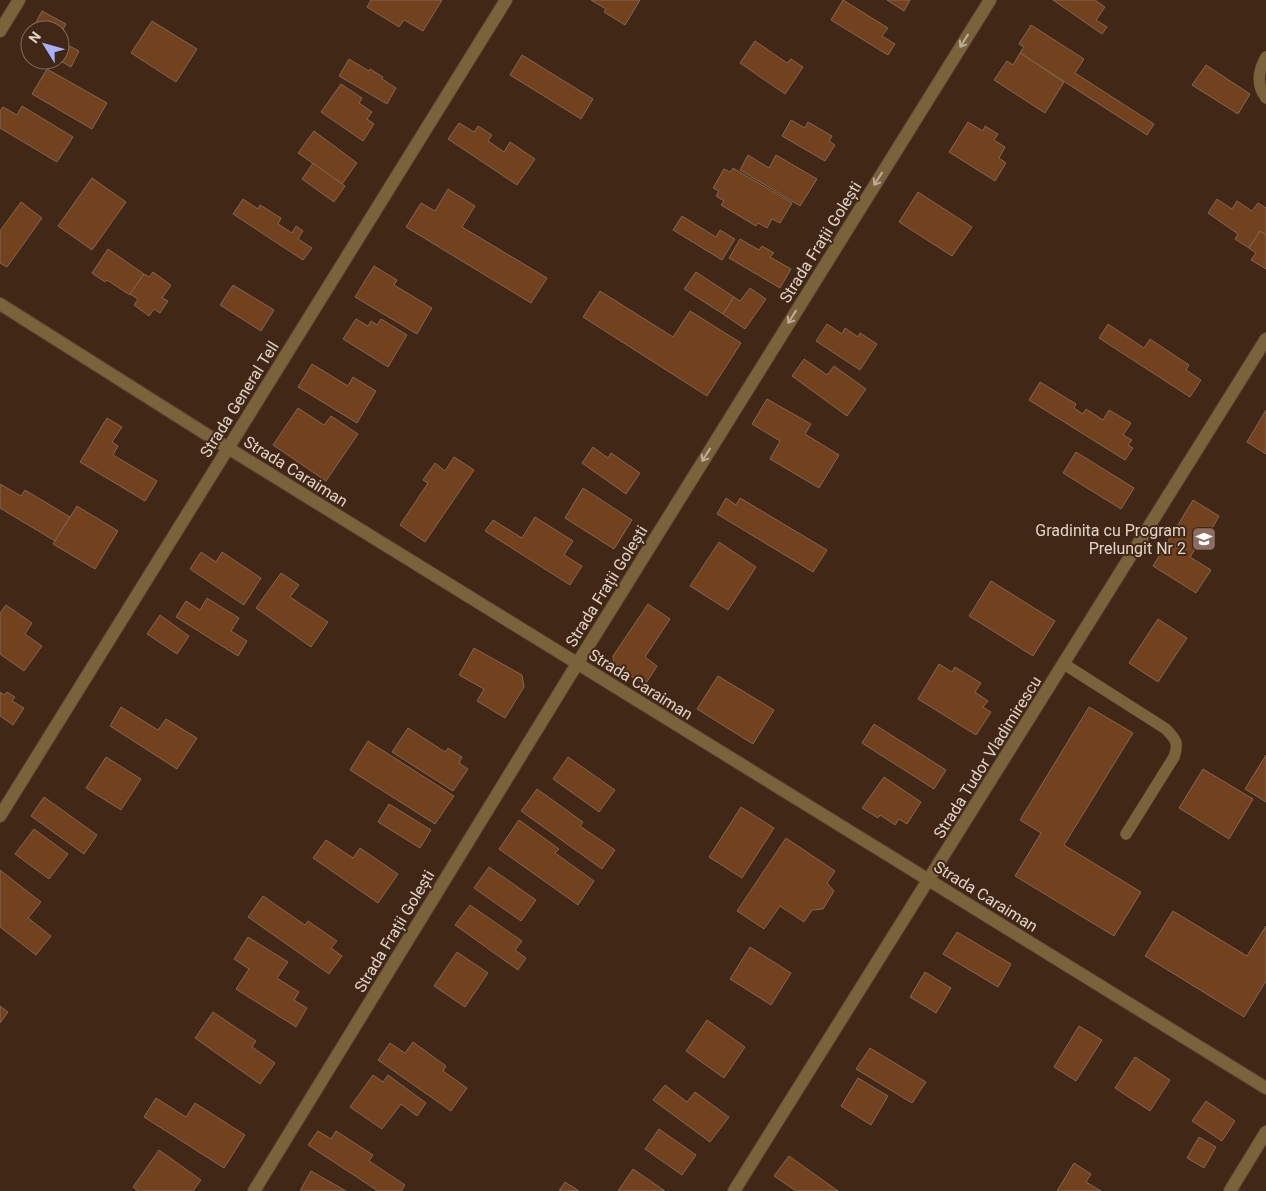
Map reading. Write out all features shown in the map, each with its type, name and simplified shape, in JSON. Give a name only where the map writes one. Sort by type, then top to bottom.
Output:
[{"type":"street","points":[[0,30],[19,0]]},
{"type":"street","name":"Strada General Tell","points":[[0,816],[506,0]]},
{"type":"street","name":"Strada Frații Golești","points":[[254,1191],[577,664],[990,0]]},
{"type":"street","name":"Strada Caraiman","points":[[0,304],[228,448],[1266,1088]]},
{"type":"street","name":"Strada Tudor Vladimirescu","points":[[734,1191],[1266,339]]},
{"type":"street","points":[[1230,1191],[1266,1132]]},
{"type":"lane","points":[[1266,57],[1259,74],[1260,90],[1266,98]]},
{"type":"lane","points":[[1064,664],[1166,729],[1175,739],[1177,747],[1174,756],[1126,834]]},
{"type":"building","points":[[371,0],[442,0],[423,31],[404,20],[399,27],[367,7]]},
{"type":"building","points":[[591,0],[640,0],[625,25],[604,12],[606,9]]},
{"type":"building","points":[[843,0],[888,28],[882,36],[895,44],[888,55],[831,20]]},
{"type":"building","points":[[887,0],[910,0],[904,11]]},
{"type":"building","points":[[1053,0],[1095,0],[1105,7],[1096,20],[1107,27],[1102,34]]},
{"type":"building","points":[[42,11],[59,20],[37,20]]},
{"type":"building","points":[[152,21],[197,49],[176,82],[131,53]]},
{"type":"building","points":[[1031,25],[1084,59],[1075,73],[1154,124],[1147,135],[1020,53],[1024,47],[1019,44]]},
{"type":"building","points":[[755,41],[787,63],[791,59],[803,67],[785,94],[740,63]]},
{"type":"building","points":[[70,46],[79,51],[70,66]]},
{"type":"building","points":[[1020,53],[1064,82],[1045,113],[994,80],[1007,61],[1013,65]]},
{"type":"building","points":[[522,55],[593,99],[581,119],[510,75]]},
{"type":"building","points":[[349,59],[383,77],[382,79],[396,88],[387,104],[339,76]]},
{"type":"building","points":[[1206,65],[1250,94],[1238,114],[1192,85]]},
{"type":"building","points":[[46,70],[49,70],[107,103],[92,129],[32,94]]},
{"type":"building","points":[[341,84],[362,98],[359,103],[372,112],[367,119],[374,124],[363,141],[321,112]]},
{"type":"building","points":[[22,106],[73,137],[57,162],[0,128],[0,111],[3,107],[17,115]]},
{"type":"building","points":[[791,120],[805,128],[808,122],[832,136],[829,141],[835,145],[825,161],[782,136]]},
{"type":"building","points":[[968,122],[983,131],[985,126],[998,134],[994,140],[1005,147],[999,158],[1006,163],[995,181],[949,152]]},
{"type":"building","points":[[459,123],[474,132],[478,126],[492,135],[488,141],[504,152],[510,142],[535,159],[517,185],[448,139]]},
{"type":"building","points":[[314,131],[357,163],[342,184],[298,153]]},
{"type":"building","points":[[748,155],[769,168],[776,155],[817,179],[800,206],[740,170]]},
{"type":"building","points":[[313,163],[345,186],[334,202],[302,179]]},
{"type":"building","points":[[733,168],[792,203],[780,223],[772,219],[767,228],[758,223],[756,226],[721,205],[724,201],[716,196],[719,191],[713,188],[724,169],[730,172]]},
{"type":"building","points":[[92,178],[126,202],[92,250],[58,226]]},
{"type":"building","points":[[448,189],[475,206],[462,227],[547,278],[531,303],[406,227],[421,203],[435,211]]},
{"type":"building","points":[[918,192],[972,227],[952,256],[899,222]]},
{"type":"building","points":[[243,199],[258,209],[260,205],[281,218],[278,224],[292,233],[296,226],[303,231],[298,239],[312,248],[303,260],[233,214]]},
{"type":"building","points":[[1217,199],[1232,209],[1237,201],[1252,211],[1258,203],[1266,208],[1266,235],[1260,231],[1249,248],[1235,239],[1238,234],[1208,213]]},
{"type":"building","points":[[21,202],[42,218],[7,267],[0,263],[0,231]]},
{"type":"building","points":[[682,216],[716,237],[720,230],[735,239],[722,260],[673,230]]},
{"type":"building","points":[[1260,231],[1266,235],[1266,269],[1251,260],[1256,253],[1249,248]]},
{"type":"building","points":[[740,239],[759,250],[762,246],[774,253],[770,257],[791,269],[780,288],[729,258]]},
{"type":"building","points":[[108,249],[144,274],[130,295],[92,273]]},
{"type":"building","points":[[374,266],[397,280],[394,285],[432,308],[417,334],[355,297]]},
{"type":"building","points":[[153,272],[171,285],[162,298],[168,301],[160,313],[154,309],[149,316],[134,305],[138,299],[130,294],[144,274],[149,277]]},
{"type":"building","points":[[696,272],[734,297],[723,314],[684,289]]},
{"type":"building","points":[[233,285],[274,310],[261,331],[220,305]]},
{"type":"building","points":[[750,288],[766,299],[745,329],[723,314],[734,297],[740,301]]},
{"type":"building","points":[[600,291],[673,337],[690,311],[741,343],[707,396],[583,317]]},
{"type":"building","points":[[356,319],[368,326],[371,321],[377,325],[381,319],[407,335],[388,367],[343,339]]},
{"type":"building","points":[[827,324],[842,334],[845,328],[858,337],[860,333],[877,344],[860,370],[816,341]]},
{"type":"building","points":[[1108,324],[1144,348],[1150,339],[1189,365],[1186,370],[1201,380],[1190,397],[1099,338]]},
{"type":"building","points":[[804,359],[827,375],[834,366],[866,389],[847,416],[792,376]]},
{"type":"building","points":[[312,364],[348,386],[353,377],[376,391],[357,423],[298,387]]},
{"type":"building","points":[[1040,382],[1076,404],[1074,408],[1083,414],[1086,409],[1103,420],[1109,410],[1131,423],[1123,435],[1132,440],[1128,445],[1133,448],[1125,460],[1029,400]]},
{"type":"building","points":[[767,399],[811,424],[805,434],[839,455],[819,488],[770,459],[780,441],[752,424]]},
{"type":"building","points":[[298,408],[324,425],[331,416],[358,434],[326,481],[273,445]]},
{"type":"building","points":[[1266,410],[1266,454],[1247,442]]},
{"type":"building","points":[[107,418],[122,427],[112,442],[118,446],[113,455],[157,481],[145,501],[80,462]]},
{"type":"building","points":[[593,447],[608,458],[611,453],[640,473],[626,494],[582,463]]},
{"type":"building","points":[[1076,452],[1134,488],[1121,509],[1063,473]]},
{"type":"building","points":[[454,457],[474,470],[425,542],[400,525],[428,483],[423,480],[435,463],[445,471]]},
{"type":"building","points":[[0,484],[21,496],[25,490],[70,517],[55,541],[0,508]]},
{"type":"building","points":[[583,488],[632,520],[614,549],[565,518]]},
{"type":"building","points":[[726,498],[736,505],[740,498],[827,550],[813,572],[717,514]]},
{"type":"building","points":[[1193,500],[1219,516],[1209,534],[1214,537],[1207,549],[1199,543],[1190,557],[1211,570],[1196,593],[1153,566]]},
{"type":"building","points":[[77,506],[118,531],[95,569],[53,544]]},
{"type":"building","points":[[535,517],[573,541],[564,555],[582,566],[570,585],[485,531],[493,520],[522,538]]},
{"type":"building","points":[[719,542],[756,567],[728,610],[690,586]]},
{"type":"building","points":[[201,552],[216,562],[222,552],[261,578],[244,605],[190,569]]},
{"type":"building","points":[[281,573],[299,585],[290,597],[328,622],[311,647],[256,608]]},
{"type":"building","points":[[991,581],[1055,621],[1033,656],[969,616]]},
{"type":"building","points":[[207,598],[239,618],[231,631],[247,641],[238,656],[176,617],[186,601],[200,610]]},
{"type":"building","points":[[648,604],[670,619],[645,657],[657,666],[645,685],[614,665],[613,656]]},
{"type":"building","points":[[6,605],[32,623],[25,634],[42,646],[24,671],[0,654],[0,613]]},
{"type":"building","points":[[160,615],[189,636],[177,654],[147,634]]},
{"type":"building","points":[[1158,619],[1187,638],[1158,682],[1129,663]]},
{"type":"building","points":[[474,648],[522,675],[524,687],[505,718],[477,701],[484,689],[459,675]]},
{"type":"building","points":[[939,664],[952,672],[955,667],[981,683],[975,692],[988,701],[983,707],[991,712],[976,735],[918,699]]},
{"type":"building","points":[[718,676],[774,710],[753,744],[697,709]]},
{"type":"building","points":[[0,692],[4,695],[7,692],[15,697],[12,701],[24,708],[13,725],[0,716]]},
{"type":"building","points":[[121,707],[158,730],[166,719],[197,738],[177,769],[110,726]]},
{"type":"building","points":[[1089,707],[1133,733],[1064,845],[1141,892],[1114,936],[1015,876],[1041,833],[1020,820]]},
{"type":"building","points":[[874,724],[946,770],[934,789],[862,743]]},
{"type":"building","points":[[408,728],[445,752],[448,748],[462,757],[459,763],[468,769],[453,791],[392,752]]},
{"type":"building","points":[[368,741],[454,796],[435,824],[350,770]]},
{"type":"building","points":[[1266,755],[1266,802],[1245,789]]},
{"type":"building","points":[[106,757],[141,779],[121,810],[86,788]]},
{"type":"building","points":[[568,757],[615,790],[599,812],[553,779]]},
{"type":"building","points":[[1203,769],[1253,799],[1229,839],[1179,808]]},
{"type":"building","points":[[884,777],[921,802],[907,824],[899,819],[895,825],[880,815],[878,818],[862,808]]},
{"type":"building","points":[[537,789],[583,822],[580,826],[615,850],[602,869],[521,811]]},
{"type":"building","points":[[44,797],[97,835],[84,854],[31,816]]},
{"type":"building","points":[[389,804],[431,830],[420,848],[378,822]]},
{"type":"building","points":[[741,807],[774,828],[742,878],[709,857]]},
{"type":"building","points":[[519,820],[559,849],[555,853],[594,881],[578,905],[499,849]]},
{"type":"building","points":[[34,829],[68,854],[49,879],[15,854]]},
{"type":"building","points":[[786,838],[835,871],[827,883],[834,891],[823,909],[812,910],[804,922],[780,906],[764,929],[737,911]]},
{"type":"building","points":[[326,840],[353,858],[360,848],[398,874],[378,903],[313,858]]},
{"type":"building","points":[[489,867],[536,900],[521,921],[474,888]]},
{"type":"building","points":[[0,870],[41,902],[28,918],[51,936],[36,955],[0,927]]},
{"type":"building","points":[[263,896],[305,925],[308,921],[337,941],[331,948],[342,956],[329,974],[248,917]]},
{"type":"building","points":[[470,905],[522,941],[515,950],[526,958],[518,970],[455,925]]},
{"type":"building","points":[[1173,911],[1247,956],[1266,926],[1266,981],[1244,1017],[1145,956]]},
{"type":"building","points":[[957,932],[1011,964],[998,987],[943,954]]},
{"type":"building","points":[[248,937],[288,962],[277,978],[299,992],[294,1000],[307,1008],[296,1027],[236,989],[249,969],[234,959]]},
{"type":"building","points":[[750,947],[791,973],[771,1005],[730,979]]},
{"type":"building","points":[[457,952],[488,973],[465,1007],[434,986]]},
{"type":"building","points":[[925,972],[951,988],[936,1013],[910,997]]},
{"type":"building","points":[[0,1006],[8,1012],[0,1023]]},
{"type":"building","points":[[213,1012],[256,1041],[252,1047],[275,1063],[260,1084],[195,1038]]},
{"type":"building","points":[[707,1020],[745,1047],[724,1078],[686,1051]]},
{"type":"building","points":[[1079,1026],[1102,1040],[1076,1081],[1054,1067]]},
{"type":"building","points":[[413,1042],[446,1066],[443,1071],[467,1088],[451,1111],[378,1060],[390,1043],[405,1053]]},
{"type":"building","points":[[870,1048],[926,1082],[912,1103],[856,1069]]},
{"type":"building","points":[[1135,1057],[1170,1080],[1150,1111],[1115,1088]]},
{"type":"building","points":[[373,1075],[383,1082],[388,1075],[426,1103],[417,1116],[401,1104],[382,1129],[350,1107]]},
{"type":"building","points":[[858,1078],[888,1096],[871,1125],[841,1106]]},
{"type":"building","points":[[665,1085],[687,1102],[695,1092],[729,1117],[710,1142],[653,1100]]},
{"type":"building","points":[[156,1098],[186,1117],[195,1103],[245,1135],[224,1168],[144,1117]]},
{"type":"building","points":[[1206,1101],[1235,1121],[1222,1141],[1192,1121]]},
{"type":"building","points":[[659,1129],[696,1155],[682,1175],[645,1149]]},
{"type":"building","points":[[318,1131],[331,1139],[336,1131],[373,1155],[369,1161],[405,1185],[401,1191],[378,1191],[308,1145]]},
{"type":"building","points":[[1199,1137],[1216,1147],[1204,1168],[1187,1158]]},
{"type":"building","points":[[159,1150],[201,1180],[193,1191],[138,1191],[133,1187]]},
{"type":"building","points":[[789,1156],[838,1191],[796,1191],[774,1176]]},
{"type":"building","points":[[1074,1163],[1091,1174],[1086,1182],[1101,1191],[1057,1191]]},
{"type":"building","points":[[633,1169],[665,1191],[618,1191]]},
{"type":"building","points":[[311,1171],[346,1191],[300,1191]]},
{"type":"building","points":[[565,1182],[579,1191],[559,1191]]},
{"type":"place","name":"Gradinita cu Program Prelungit Nr 2","points":[[1204,539]]}]
